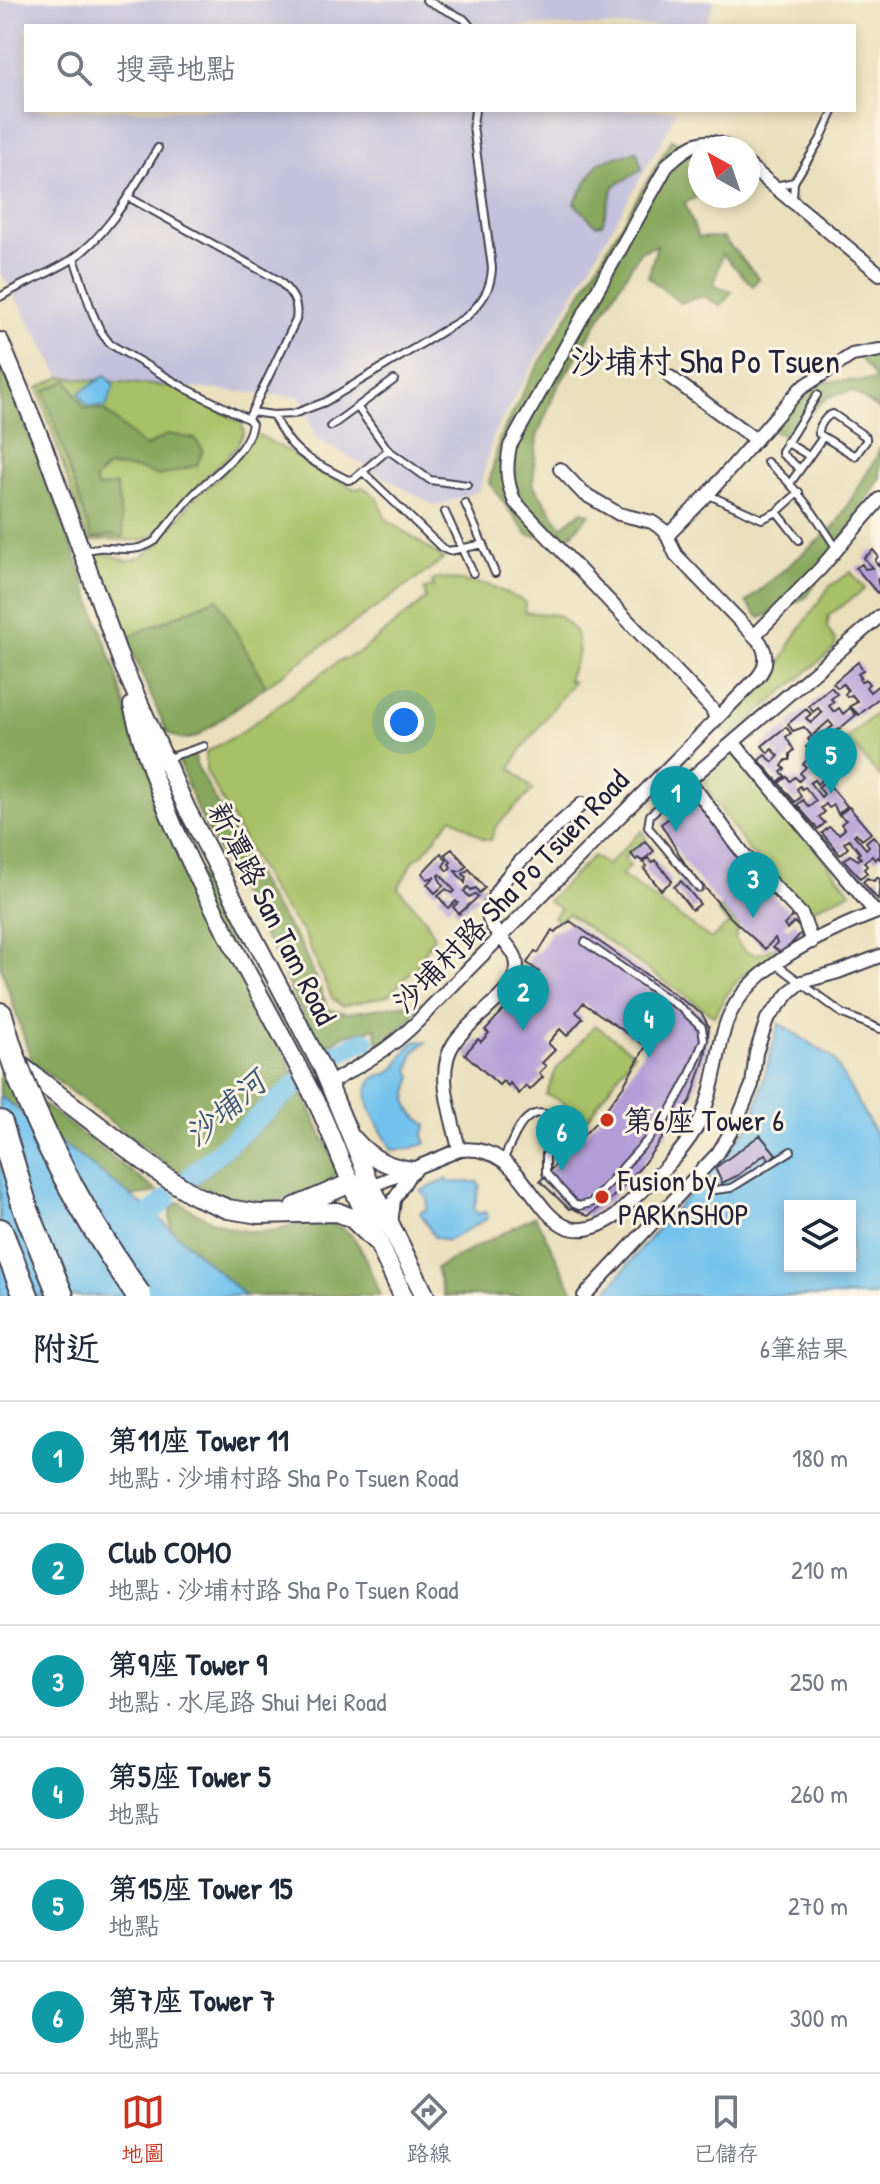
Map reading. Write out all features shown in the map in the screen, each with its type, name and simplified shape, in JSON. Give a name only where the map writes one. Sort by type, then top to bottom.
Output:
[{"type":"highway","points":[[0,1015],[27,1096],[52,1153],[94,1228],[139,1296]]},
{"type":"highway","points":[[0,1123],[26,1210],[61,1296]]},
{"type":"highway","points":[[0,1231],[26,1296]]},
{"type":"main road","points":[[0,1050],[182,1188],[228,1209],[275,1214],[297,1215],[319,1211],[347,1215],[376,1241]]},
{"type":"main road","points":[[275,1214],[359,1188]]},
{"type":"main road","points":[[319,1211],[359,1188]]},
{"type":"main road","points":[[359,1188],[391,1227],[425,1296]]},
{"type":"main road","points":[[359,1188],[376,1241],[403,1296]]},
{"type":"street","points":[[688,149],[668,164],[510,446],[506,466],[508,486],[515,502],[712,709],[716,719]]},
{"type":"street","points":[[760,175],[880,274]]},
{"type":"street","name":"新潭路 San Tam Road","points":[[0,341],[44,447],[123,666],[193,821],[328,1084],[351,1135],[359,1188]]},
{"type":"street","points":[[667,536],[803,387],[852,355],[880,350]]},
{"type":"street","points":[[670,377],[756,440]]},
{"type":"street","points":[[560,469],[583,493],[619,514],[652,522],[665,531],[676,555],[755,635],[880,499]]},
{"type":"street","points":[[812,942],[805,920],[745,856],[689,780],[880,616]]},
{"type":"street","name":"沙埔村路 Sha Po Tsuen Road","points":[[328,1084],[376,1057],[408,1033],[762,672],[766,656],[755,635]]},
{"type":"street","name":"新潭路 San Tam Road","points":[[123,666],[139,732],[170,816],[218,919],[359,1188]]},
{"type":"street","points":[[359,1188],[459,1150],[481,1150],[503,1160],[547,1215],[557,1222],[581,1229],[594,1227],[616,1216],[675,1155],[695,1129],[709,1099],[730,1012],[749,984],[812,942],[878,911],[734,743]]},
{"type":"street","points":[[459,1150],[446,1085],[447,1058],[461,1034],[513,981],[517,963],[514,953],[492,927],[488,916],[489,905],[493,895],[540,842],[582,804]]},
{"type":"street","points":[[584,1296],[718,1153],[752,1085],[756,1053],[767,1019],[802,982],[880,956]]},
{"type":"street","points":[[320,1112],[321,1095],[328,1084]]},
{"type":"street","points":[[351,1135],[365,1152],[378,1161],[413,1170]]},
{"type":"street","points":[[391,1227],[394,1200],[413,1170]]},
{"type":"lane","points":[[426,0],[468,24]]},
{"type":"lane","points":[[74,258],[92,312],[110,344],[187,389],[250,415],[293,414],[325,402],[466,317],[485,295],[491,282],[492,268],[473,126],[475,112]]},
{"type":"lane","points":[[793,203],[794,182],[833,112]]},
{"type":"lane","points":[[0,297],[74,258],[98,236],[128,197],[158,148]]},
{"type":"lane","points":[[773,186],[794,182]]},
{"type":"lane","points":[[81,553],[105,547],[137,550],[155,541],[196,492],[220,472],[251,429],[250,415],[298,310],[291,291],[278,280],[128,197]]},
{"type":"lane","points":[[331,426],[394,380]]},
{"type":"lane","points":[[800,469],[782,454],[786,442],[817,395]]},
{"type":"lane","points":[[358,408],[388,450],[430,480],[467,485]]},
{"type":"lane","points":[[830,413],[867,439],[855,456],[823,437],[819,429],[830,413]]},
{"type":"lane","points":[[273,415],[284,437],[303,457],[348,480],[354,479],[388,450]]},
{"type":"lane","points":[[791,482],[823,437]]},
{"type":"lane","points":[[786,442],[809,456]]},
{"type":"lane","points":[[767,462],[791,482],[837,549]]},
{"type":"lane","points":[[363,472],[442,548],[449,551],[484,544]]},
{"type":"lane","points":[[708,494],[762,519],[777,512],[799,492]]},
{"type":"lane","points":[[465,503],[495,573]]},
{"type":"lane","points":[[445,512],[473,573]]},
{"type":"lane","points":[[777,512],[799,540]]},
{"type":"lane","points":[[165,759],[204,746]]},
{"type":"lane","points":[[689,780],[650,815],[648,827],[699,888]]},
{"type":"lane","points":[[503,1160],[528,1117],[540,1113],[552,1116],[560,1132],[556,1144],[546,1154],[546,1173],[574,1204],[591,1203],[667,1118],[704,1040],[702,1027],[690,1016],[585,942]]},
{"type":"lane","points":[[776,964],[843,1014],[880,1029]]},
{"type":"lane","points":[[700,1175],[715,1190],[731,1188],[791,1151]]},
{"type":"shaded area","points":[[0,0],[715,0],[706,24],[24,24],[24,112],[674,112],[668,130],[494,433],[479,491],[435,506],[316,438],[301,397],[61,377],[0,271]]},
{"type":"green space","points":[[672,139],[688,148],[688,201],[685,203],[698,237],[723,238],[759,278],[753,286],[722,254],[714,285],[732,291],[721,307],[704,296],[680,303],[648,277],[657,245],[640,252],[555,392],[537,437],[533,484],[562,527],[582,511],[590,514],[568,538],[528,535],[489,483],[500,437],[528,383]]},
{"type":"green space","points":[[637,151],[642,169],[614,186],[602,224],[596,225],[574,203],[599,162]]},
{"type":"green space","points":[[880,345],[880,410],[852,391],[828,397],[784,435],[762,427],[805,382],[877,380],[853,349]]},
{"type":"green space","points":[[0,363],[17,398],[75,555],[115,669],[134,735],[294,1075],[180,1174],[32,1062],[0,964]]},
{"type":"green space","points":[[61,377],[175,387],[242,423],[244,433],[235,449],[193,490],[157,533],[142,541],[108,539],[88,542],[38,388]]},
{"type":"green space","points":[[68,380],[84,408],[104,410],[145,447],[169,434],[195,439],[203,450],[197,465],[160,476],[138,469],[108,467],[95,479],[97,488],[116,485],[124,537],[112,535],[92,539],[44,391]]},
{"type":"green space","points":[[259,435],[355,489],[363,487],[378,498],[385,518],[444,559],[266,686],[216,598],[126,638],[93,556],[104,553],[128,561],[141,557],[156,546],[198,494],[221,476],[252,437]]},
{"type":"green space","points":[[880,447],[880,479],[807,597],[760,618],[746,602],[835,526]]},
{"type":"green space","points":[[851,572],[865,589],[829,615],[827,628],[836,641],[834,649],[730,737],[721,726],[778,669],[793,639],[830,586]]},
{"type":"green space","points":[[440,578],[489,585],[526,602],[524,612],[558,615],[576,632],[579,652],[568,680],[573,682],[511,768],[533,790],[496,826],[491,840],[484,839],[452,817],[423,854],[415,859],[398,888],[426,920],[434,936],[418,965],[389,995],[342,1006],[332,998],[304,934],[273,894],[206,771],[206,752],[239,734],[339,661],[359,653],[426,599],[424,589],[434,587],[432,581]]},
{"type":"green space","points":[[217,598],[266,686],[196,737],[181,739],[167,732],[126,638]]},
{"type":"green space","points":[[880,710],[880,777],[847,738]]},
{"type":"green space","points":[[195,755],[196,764],[267,896],[301,945],[329,1010],[347,1013],[420,1002],[409,1021],[378,1046],[376,1028],[342,1036],[323,1050],[196,807],[178,759]]},
{"type":"green space","points":[[732,755],[738,757],[851,892],[812,909],[803,907],[750,852],[706,788],[707,777],[713,767],[721,759]]},
{"type":"green space","points":[[642,831],[646,839],[624,858],[630,866],[621,875],[711,939],[729,924],[717,911],[722,907],[738,927],[735,939],[744,950],[754,954],[776,945],[780,949],[741,977],[714,1016],[568,914],[558,921],[553,917],[561,909],[548,901],[593,856],[607,865]]},
{"type":"green space","points":[[595,1025],[634,1053],[579,1130],[568,1107],[546,1095],[556,1070]]},
{"type":"green space","points":[[0,1072],[158,1192],[130,1196],[0,1096]]},
{"type":"green space","points":[[302,1092],[334,1162],[336,1172],[324,1189],[298,1201],[296,1194],[266,1206],[230,1201],[196,1185]]},
{"type":"green space","points":[[179,1202],[237,1230],[260,1232],[318,1223],[340,1227],[359,1246],[380,1296],[245,1296],[171,1229],[170,1211]]},
{"type":"green space","points":[[535,1216],[573,1290],[570,1296],[444,1296],[436,1268]]},
{"type":"water","points":[[106,375],[114,386],[106,407],[87,406],[79,393]]},
{"type":"water","points":[[779,1023],[833,1058],[880,1142],[880,1293],[874,1296],[603,1296],[648,1240],[752,1123]]},
{"type":"water","points":[[416,1041],[426,1042],[414,1052],[407,1099],[410,1109],[427,1125],[423,1136],[426,1143],[410,1149],[392,1150],[370,1107],[368,1090],[373,1079],[393,1070]]},
{"type":"water","points":[[0,1096],[152,1212],[245,1296],[0,1296]]},
{"type":"water","points":[[447,1179],[449,1182],[478,1182],[480,1185],[474,1209],[478,1214],[485,1212],[488,1218],[447,1241],[434,1237],[420,1212],[427,1209],[427,1198],[421,1191]]},
{"type":"building","points":[[873,550],[878,556],[875,561],[878,565],[880,563],[880,577],[877,580],[880,590],[877,593],[856,568],[862,564],[865,569],[872,568],[864,558]]},
{"type":"building","points":[[858,662],[863,670],[858,674],[859,679],[861,682],[865,679],[870,692],[880,684],[880,697],[859,715],[850,706],[858,702],[852,695],[847,697],[845,694],[848,690],[843,684],[838,688],[833,683]]},
{"type":"building","points":[[831,687],[837,694],[829,706],[834,712],[839,708],[843,714],[850,708],[856,715],[831,736],[827,731],[833,726],[829,721],[814,734],[818,738],[826,732],[830,737],[811,753],[806,747],[811,743],[808,739],[812,736],[804,727],[793,731],[788,724],[806,709],[811,714],[806,718],[811,723],[822,713],[818,708],[813,712],[809,706]]},
{"type":"building","points":[[786,727],[791,733],[786,737],[794,750],[790,760],[782,766],[785,769],[781,772],[785,776],[778,782],[759,760],[765,755],[773,762],[779,756],[772,749],[768,753],[762,746]]},
{"type":"building","points":[[808,759],[824,778],[817,784],[814,780],[810,783],[821,797],[824,794],[818,787],[826,781],[847,806],[838,814],[834,805],[829,808],[826,804],[821,808],[825,812],[819,817],[825,823],[818,829],[797,805],[803,800],[809,807],[816,801],[805,787],[797,789],[801,797],[795,802],[779,783],[787,777],[790,781],[795,777],[799,781],[803,777],[800,773],[806,767],[803,764]]},
{"type":"building","points":[[695,793],[725,842],[762,886],[794,915],[784,925],[787,929],[794,922],[803,931],[782,954],[773,947],[777,943],[775,938],[765,949],[731,918],[687,867],[661,824],[671,817],[672,808]]},
{"type":"building","points":[[849,807],[871,833],[862,840],[856,833],[854,835],[866,849],[869,846],[866,842],[873,836],[880,844],[880,859],[875,860],[872,856],[864,862],[867,873],[860,878],[844,860],[850,855],[858,860],[861,858],[849,839],[844,843],[848,848],[840,855],[822,833],[829,827],[839,834],[845,829],[841,824],[846,820],[839,815]]},
{"type":"building","points":[[645,841],[654,851],[642,861],[636,860],[631,854]]},
{"type":"building","points":[[452,849],[467,866],[455,871],[465,883],[463,874],[469,869],[485,888],[479,893],[476,888],[471,890],[468,887],[464,891],[469,897],[475,894],[478,897],[459,914],[453,907],[458,903],[456,901],[448,908],[438,896],[446,889],[452,893],[455,891],[440,874],[438,876],[443,886],[435,893],[427,884],[435,877],[427,879],[422,873],[441,853],[447,860],[443,866],[447,871],[451,862],[445,854]]},
{"type":"building","points":[[648,858],[652,863],[655,860],[672,881],[661,890],[644,869],[647,866],[643,862]]},
{"type":"building","points":[[878,877],[878,900],[863,882],[867,878],[874,881]]},
{"type":"building","points":[[681,881],[700,904],[692,910],[674,887]]},
{"type":"building","points":[[570,921],[702,1014],[709,1027],[705,1057],[691,1100],[640,1168],[609,1201],[588,1216],[569,1209],[540,1181],[597,1121],[624,1085],[646,1046],[583,1003],[576,1012],[583,1018],[567,1036],[560,1029],[548,1043],[555,1050],[542,1063],[546,1066],[539,1073],[543,1077],[530,1090],[526,1086],[519,1094],[510,1083],[508,1086],[503,1081],[499,1085],[465,1054],[478,1039],[481,1042],[489,1033],[485,1030],[539,972],[527,963],[535,951],[538,953],[552,930],[555,932]]},
{"type":"building","points":[[760,1135],[776,1154],[770,1160],[765,1154],[737,1176],[722,1183],[715,1168]]},
{"type":"waterway","name":"沙埔河","points":[[329,1057],[365,1041]]},
{"type":"waterway","name":"沙埔河","points":[[190,1177],[298,1083]]},
{"type":"waterway","name":"沙埔河","points":[[134,1228],[167,1199]]},
{"type":"place","name":"第15座 Tower 15","points":[[831,794]]},
{"type":"place","name":"第11座 Tower 11","points":[[676,832]]},
{"type":"place","name":"第9座 Tower 9","points":[[753,918]]},
{"type":"place","name":"Club COMO","points":[[523,1031]]},
{"type":"place","name":"第5座 Tower 5","points":[[649,1058]]},
{"type":"place","name":"第6座 Tower 6","points":[[607,1120]]},
{"type":"place","name":"第7座 Tower 7","points":[[562,1171]]},
{"type":"place","name":"Fusion by PARKnSHOP","points":[[602,1197]]},
{"type":"district","name":"沙埔村 Sha Po Tsuen","points":[[705,361]]}]
